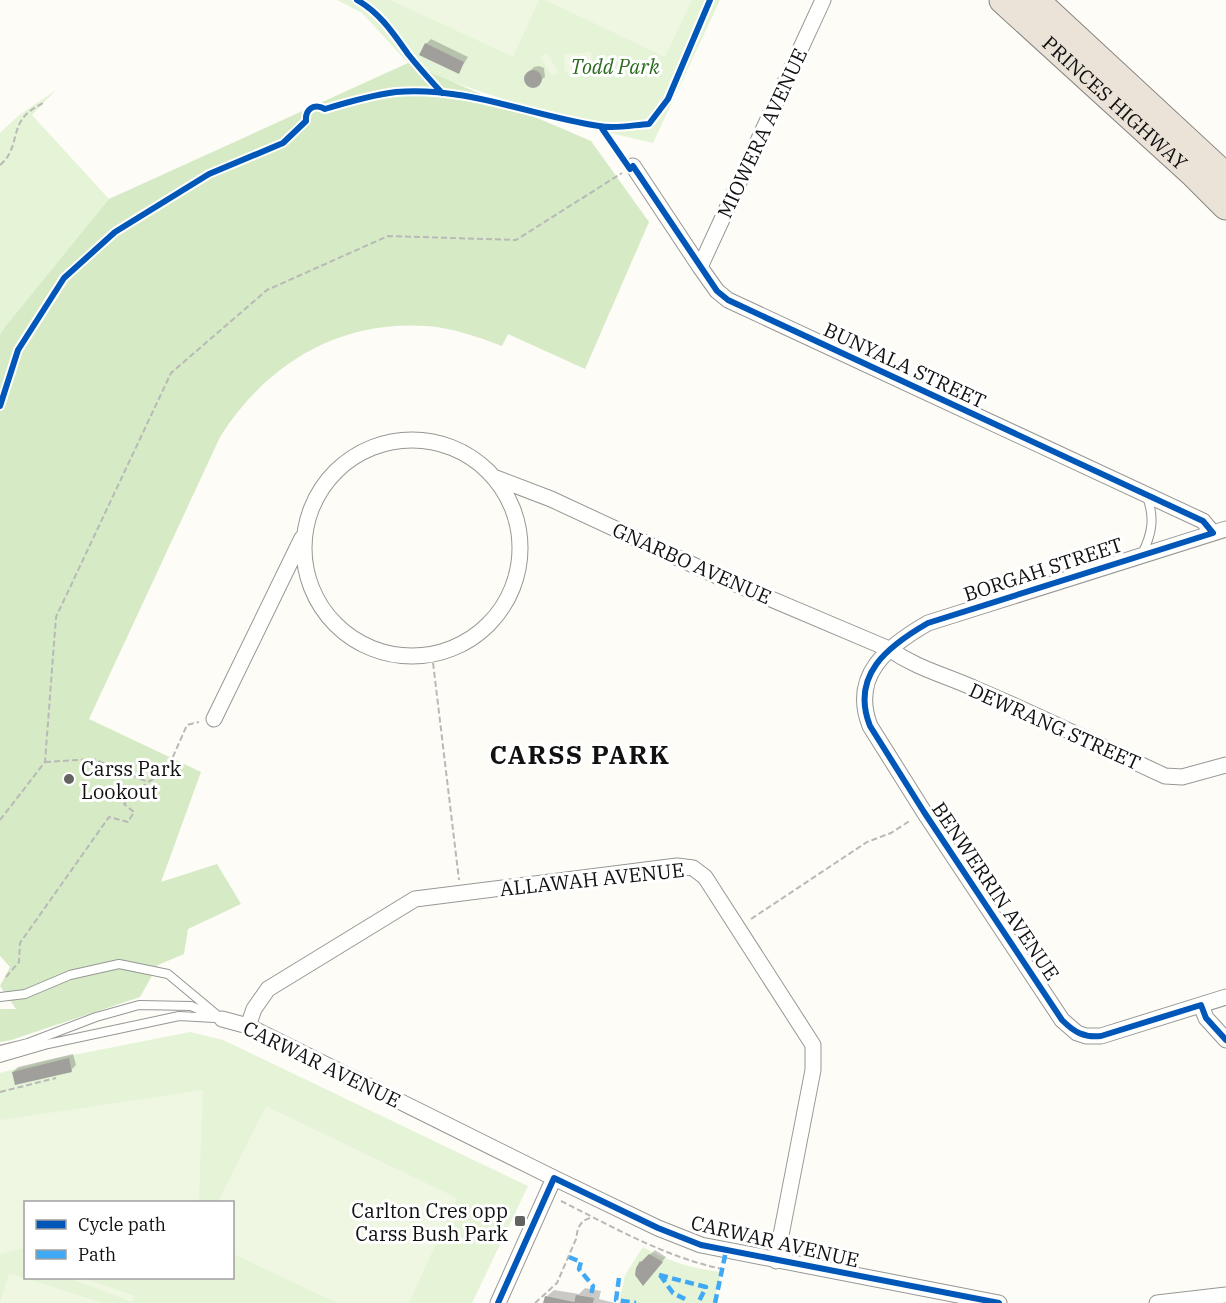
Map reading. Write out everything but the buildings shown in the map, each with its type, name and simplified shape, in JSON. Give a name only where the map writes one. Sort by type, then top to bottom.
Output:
[{"type":"highway","name":"PRINCES HIGHWAY","points":[[1003,0],[1226,206]]},
{"type":"highway","name":"PRINCES HIGHWAY","points":[[1035,0],[1226,177]]},
{"type":"street","name":"MIOWERA AVENUE","points":[[700,267],[823,0]]},
{"type":"street","name":"BUNYALA STREET","points":[[632,167],[717,291],[728,300],[1203,521],[1220,531]]},
{"type":"street","name":"GNARBO AVENUE","points":[[214,719],[303,535],[316,502],[326,484],[353,458],[382,445],[398,441],[420,440],[452,448],[471,456],[486,466],[496,478],[511,504],[519,536],[518,565],[508,598],[488,624],[463,643],[432,654],[397,655],[366,645],[338,625],[319,603],[306,573],[303,535]]},
{"type":"street","name":"GNARBO AVENUE","points":[[496,478],[551,499],[719,577],[889,649]]},
{"type":"street","name":"BORGAH STREET","points":[[889,649],[928,623],[1220,531]]},
{"type":"street","name":"DEWRANG STREET","points":[[889,649],[906,661],[933,674],[974,688],[1165,776],[1178,778],[1226,765]]},
{"type":"street","name":"BENWERRIN AVENUE","points":[[889,649],[871,672],[863,698],[870,726],[924,812],[1069,1028],[1086,1036],[1101,1036],[1226,997]]},
{"type":"street","name":"ALLAWAH AVENUE","points":[[248,1026],[254,1009],[268,989],[415,899],[677,866],[693,868],[705,876],[809,1038],[814,1051],[813,1070],[776,1261]]},
{"type":"street","points":[[1201,1005],[1206,1018],[1226,1040]]},
{"type":"street","name":"CARWAR AVENUE","points":[[222,1019],[248,1026],[554,1178],[658,1228],[701,1245],[928,1297],[999,1303]]},
{"type":"street","points":[[498,1303],[554,1178]]},
{"type":"street","points":[[1157,1303],[1226,1295]]},
{"type":"lane","points":[[1141,555],[1151,533],[1153,520],[1147,495]]},
{"type":"lane","points":[[0,997],[25,994],[70,975],[119,964],[168,974],[222,1019]]},
{"type":"lane","name":"CARWAR AVENUE","points":[[0,1050],[96,1017],[139,1005],[191,1006],[222,1019]]},
{"type":"lane","name":"CARWAR AVENUE","points":[[0,1058],[48,1044],[179,1016],[222,1019]]},
{"type":"path","points":[[0,165],[5,161],[15,143],[21,120],[27,113],[43,103]]},
{"type":"path","points":[[0,820],[45,762],[56,617],[171,373],[267,290],[307,272],[388,236],[516,240],[632,167]]},
{"type":"path","points":[[432,654],[459,875]]},
{"type":"path","points":[[6,977],[19,962],[20,943],[109,817],[128,822],[134,812],[124,804],[148,782],[162,774],[172,759],[187,725],[214,719]]},
{"type":"path","points":[[45,762],[94,759],[148,782]]},
{"type":"path","points":[[739,928],[867,842],[891,833],[924,812]]},
{"type":"path","points":[[0,1092],[56,1078]]},
{"type":"path","points":[[561,1201],[652,1247],[696,1264],[722,1269]]},
{"type":"path","points":[[535,1303],[557,1283],[576,1239],[578,1228],[583,1221],[592,1217]]},
{"type":"green space","name":"Todd Park","points":[[337,0],[720,0],[653,143],[597,130],[443,79],[408,63],[362,13]]},
{"type":"green space","points":[[390,0],[539,0],[513,57]]},
{"type":"green space","points":[[545,0],[692,0],[665,57]]},
{"type":"green space","points":[[591,52],[593,71],[565,73],[564,54]]},
{"type":"green space","points":[[547,53],[558,72],[552,76],[540,57]]},
{"type":"green space","points":[[408,63],[591,141],[649,222],[585,369],[508,334],[502,346],[446,329],[427,326],[395,326],[364,330],[335,339],[308,352],[283,368],[239,411],[220,437],[89,719],[201,772],[161,882],[217,864],[241,904],[188,929],[184,954],[158,965],[140,997],[0,1042],[0,1009],[16,1009],[0,986],[10,967],[0,956],[0,335],[109,199]]},
{"type":"green space","points":[[56,90],[32,115],[109,199],[0,335],[0,133],[18,116]]},
{"type":"green space","points":[[190,1032],[223,1040],[528,1186],[472,1303],[0,1303],[0,1073],[53,1059]]},
{"type":"green space","points":[[203,1090],[199,1201],[24,1201],[24,1248],[0,1254],[0,1120]]},
{"type":"green space","points":[[266,1106],[457,1198],[409,1303],[337,1303],[234,1254],[234,1201],[218,1201]]},
{"type":"green space","points":[[643,1247],[680,1264],[721,1272],[714,1303],[619,1303],[625,1275]]},
{"type":"green space","points":[[9,1273],[103,1303],[0,1303]]},
{"type":"green space","points":[[87,1279],[135,1296],[132,1302],[74,1280]]},
{"type":"marked path","points":[[715,1303],[726,1251]]},
{"type":"marked path","points":[[569,1257],[581,1262],[579,1269],[593,1286],[591,1295]]},
{"type":"marked path","points":[[659,1275],[706,1287],[698,1303]]},
{"type":"marked path","points":[[660,1275],[673,1293],[685,1299]]},
{"type":"marked path","points":[[619,1278],[616,1300],[636,1303]]},
{"type":"cycle path","points":[[357,0],[386,24],[412,59],[442,93]]},
{"type":"cycle path","points":[[0,406],[18,350],[64,278],[115,232],[209,174],[283,143],[306,121],[307,113],[311,108],[325,109],[387,93],[422,91],[473,97],[605,127],[649,124],[668,99],[710,0]]},
{"type":"cycle path","points":[[601,127],[630,169],[633,166],[717,291],[728,300],[1203,521],[1213,533],[928,623],[899,642],[876,664],[865,692],[865,708],[870,726],[924,812],[1066,1024],[1084,1035],[1101,1036],[1201,1005],[1206,1018],[1226,1040]]},
{"type":"cycle path","points":[[498,1303],[554,1178],[658,1228],[701,1245],[999,1303]]},
{"type":"place","name":"Carss Park Lookout","points":[[69,779]]},
{"type":"place","name":"Carlton Cres opp Carss Bush Park","points":[[520,1221]]},
{"type":"district","name":"CARSS PARK","points":[[580,754]]}]
